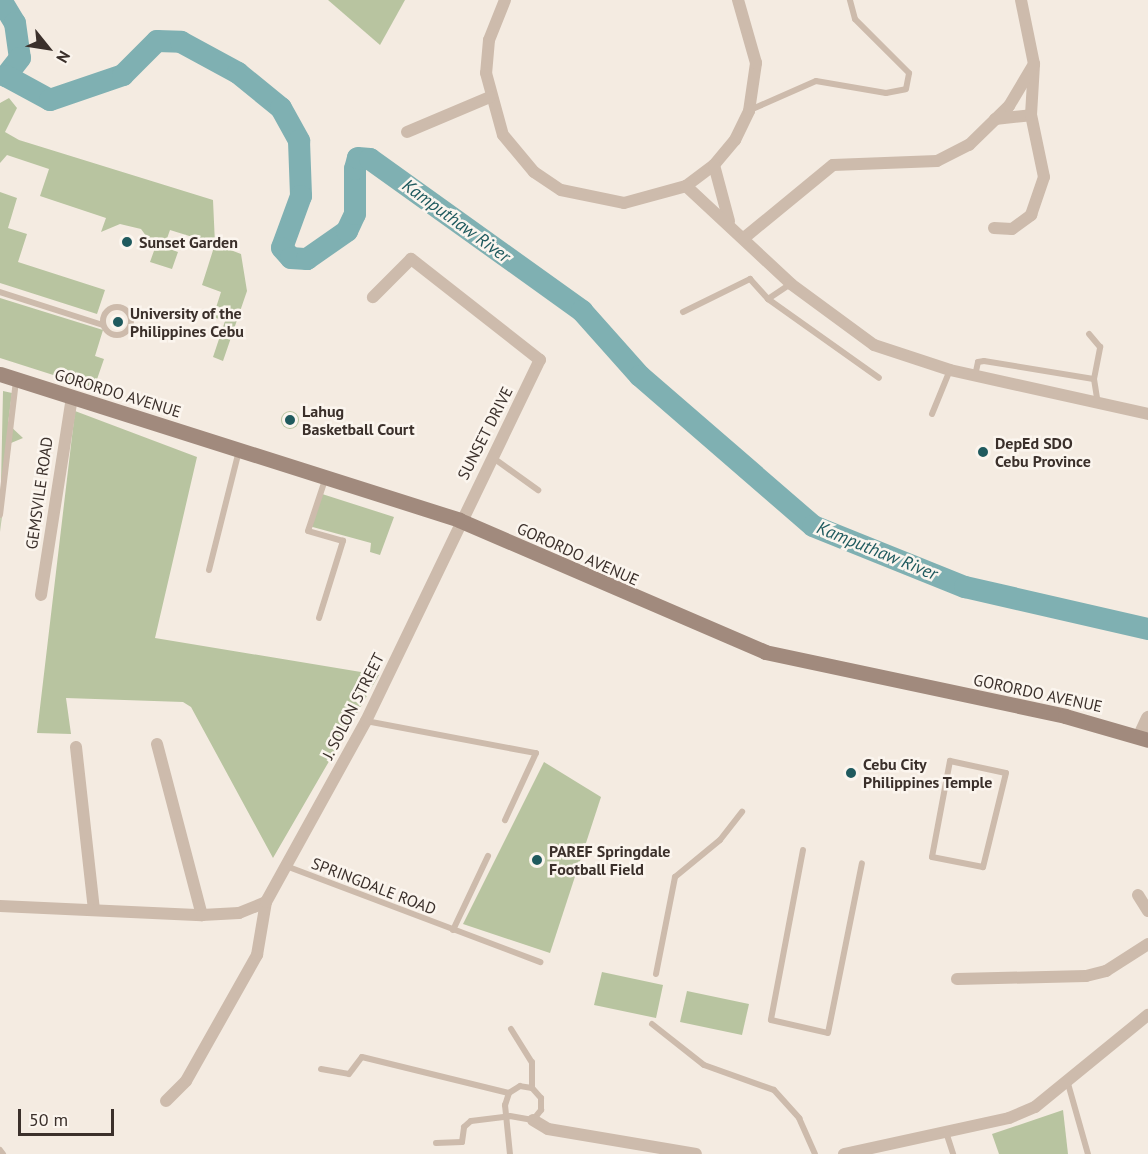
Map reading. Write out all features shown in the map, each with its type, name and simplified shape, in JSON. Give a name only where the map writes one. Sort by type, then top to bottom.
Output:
[{"type":"main road","name":"GORORDO AVENUE","points":[[0,374],[459,520],[765,652],[1144,738]]},
{"type":"street","points":[[505,0],[488,48],[490,97],[512,148],[561,190],[624,203],[686,186],[714,165],[749,111],[754,46],[738,0]]},
{"type":"street","points":[[994,228],[1020,225],[1039,197],[1044,177],[1031,115],[1034,64],[1021,0]]},
{"type":"street","points":[[744,238],[833,165],[937,161],[969,146],[1017,95],[1034,64]]},
{"type":"street","points":[[408,132],[490,97]]},
{"type":"street","points":[[995,119],[1031,115]]},
{"type":"street","points":[[714,165],[729,221]]},
{"type":"street","points":[[686,186],[729,221],[791,284],[874,345],[950,370],[1148,414]]},
{"type":"street","name":"SUNSET DRIVE","points":[[373,297],[411,259],[540,360],[459,520]]},
{"type":"street","name":"GEMSVILE ROAD","points":[[41,595],[72,397]]},
{"type":"street","name":"J. SOLON STREET","points":[[166,1101],[186,1081],[257,954],[266,902],[366,721],[459,520]]},
{"type":"street","points":[[1144,738],[1148,718]]},
{"type":"street","points":[[157,744],[202,915]]},
{"type":"street","points":[[76,747],[94,910]]},
{"type":"street","points":[[1137,895],[1148,911]]},
{"type":"street","points":[[0,906],[202,915],[239,913],[266,902]]},
{"type":"street","points":[[957,979],[1086,976],[1106,971],[1148,944]]},
{"type":"street","points":[[844,1154],[1009,1118],[1035,1107],[1148,1015]]},
{"type":"street","points":[[533,1120],[548,1129],[637,1150],[696,1154]]},
{"type":"lane","points":[[749,111],[816,81],[886,93],[906,89],[909,73],[855,19],[850,0]]},
{"type":"lane","points":[[683,312],[750,279],[768,299],[879,378]]},
{"type":"lane","points":[[768,299],[791,284]]},
{"type":"lane","points":[[0,292],[103,325],[120,335],[130,317],[125,309],[111,307],[103,325]]},
{"type":"lane","points":[[1089,334],[1100,347],[1094,379],[1098,403]]},
{"type":"lane","points":[[975,376],[984,361],[1094,379]]},
{"type":"lane","points":[[932,414],[950,370]]},
{"type":"lane","points":[[0,515],[16,379]]},
{"type":"lane","points":[[209,570],[239,450]]},
{"type":"lane","points":[[492,457],[538,490]]},
{"type":"lane","points":[[319,618],[343,541],[308,531],[326,477]]},
{"type":"lane","points":[[366,721],[536,753],[506,820]]},
{"type":"lane","points":[[950,761],[1006,773],[983,867],[932,857],[950,761]]},
{"type":"lane","points":[[656,974],[675,877],[720,840],[742,812]]},
{"type":"lane","points":[[803,850],[771,1020],[828,1033],[862,863]]},
{"type":"lane","points":[[453,930],[488,856]]},
{"type":"lane","name":"SPRINGDALE ROAD","points":[[286,866],[540,962]]},
{"type":"lane","points":[[652,1024],[704,1065],[774,1090],[799,1118],[815,1154]]},
{"type":"lane","points":[[511,1029],[532,1062],[532,1088]]},
{"type":"lane","points":[[321,1069],[349,1074],[362,1057],[509,1093]]},
{"type":"lane","points":[[1067,1080],[1088,1154]]},
{"type":"lane","points":[[436,1143],[462,1142],[464,1127],[471,1121],[510,1116],[533,1120],[541,1110],[541,1098],[532,1088],[520,1086],[509,1093],[505,1105],[510,1116],[510,1154]]},
{"type":"lane","points":[[946,1132],[953,1154]]},
{"type":"lane","points":[[0,1150],[3,1154]]},
{"type":"green space","points":[[328,0],[405,0],[380,45]]},
{"type":"green space","points":[[9,98],[17,108],[5,132],[19,140],[213,200],[215,244],[170,230],[164,247],[178,252],[172,269],[150,262],[155,248],[141,229],[120,224],[101,232],[106,218],[40,196],[49,169],[7,155],[0,163],[0,103]]},
{"type":"green space","points":[[0,192],[17,198],[8,228],[27,234],[18,262],[105,290],[97,314],[0,283]]},
{"type":"green space","points":[[215,244],[241,254],[247,291],[223,361],[213,357],[225,321],[213,317],[221,292],[202,285]]},
{"type":"green space","points":[[0,298],[103,330],[95,356],[104,359],[94,388],[0,358]]},
{"type":"green space","points":[[3,391],[12,393],[8,424],[23,438],[11,443],[0,532]]},
{"type":"green space","points":[[75,411],[197,457],[155,638],[379,675],[273,858],[191,707],[183,702],[66,698],[71,734],[37,733]]},
{"type":"green space","name":"Lahug Basketball Court","points":[[290,411],[296,414],[299,420],[296,426],[290,429],[284,426],[281,420],[284,414]]},
{"type":"green space","points":[[319,493],[394,517],[380,555],[370,552],[371,543],[309,526]]},
{"type":"green space","name":"PAREF Springdale Football Field","points":[[544,762],[601,797],[550,953],[463,924]]},
{"type":"green space","points":[[602,972],[663,985],[656,1018],[594,1005]]},
{"type":"green space","points":[[687,991],[749,1004],[742,1035],[680,1022]]},
{"type":"green space","points":[[1063,1110],[1068,1154],[999,1154],[992,1134]]},
{"type":"waterway","name":"Kamputhaw River","points":[[1,0],[15,23],[20,58],[6,76],[50,100],[123,75],[157,41],[181,42],[238,73],[281,108],[299,141],[301,196],[282,248],[291,258],[307,259],[347,231],[355,214],[355,169],[358,158],[370,159],[582,311],[640,376],[813,526],[965,587],[1148,629]]},
{"type":"place","name":"Sunset Garden","points":[[127,242]]},
{"type":"place","name":"University of the Philippines Cebu","points":[[118,322]]},
{"type":"place","name":"Lahug Basketball Court","points":[[290,420]]},
{"type":"place","name":"DepEd SDO Cebu Province","points":[[983,452]]},
{"type":"place","name":"Cebu City Philippines Temple","points":[[851,773]]},
{"type":"place","name":"PAREF Springdale Football Field","points":[[537,860]]}]
